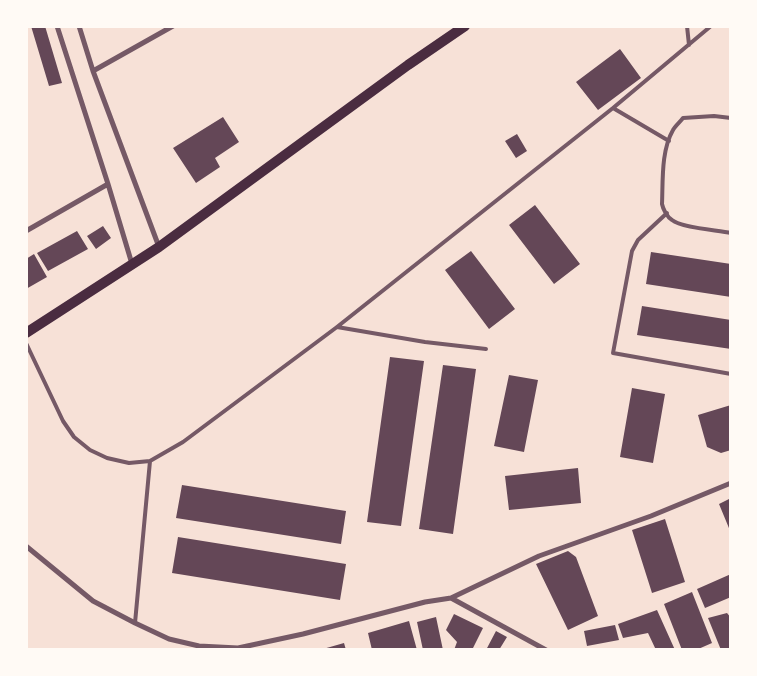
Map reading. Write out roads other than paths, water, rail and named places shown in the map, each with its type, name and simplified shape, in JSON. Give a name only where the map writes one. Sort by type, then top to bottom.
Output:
[{"type":"main road","points":[[26,333],[159,247],[408,65],[465,26]]},
{"type":"street","points":[[57,26],[132,264]]},
{"type":"street","points":[[79,26],[93,71],[159,247]]},
{"type":"street","points":[[93,71],[173,26]]},
{"type":"street","points":[[26,231],[108,184]]},
{"type":"street","points":[[26,546],[93,601],[135,623],[169,639],[199,646],[238,649],[425,602],[451,598],[539,556],[651,516],[731,483]]},
{"type":"street","points":[[451,598],[546,650]]},
{"type":"lane","points":[[687,26],[688,45]]},
{"type":"lane","points":[[26,343],[63,421],[74,437],[90,450],[107,458],[129,463],[150,461],[183,442],[337,327],[613,108],[711,26]]},
{"type":"lane","points":[[613,108],[669,141]]},
{"type":"lane","points":[[731,118],[714,116],[683,118],[673,130],[669,141],[663,165],[662,194],[663,209],[672,220],[682,225],[731,233]]},
{"type":"lane","points":[[667,213],[638,240],[632,252],[613,353],[731,374]]},
{"type":"lane","points":[[337,327],[425,342],[486,349]]},
{"type":"lane","points":[[135,623],[150,461]]}]
